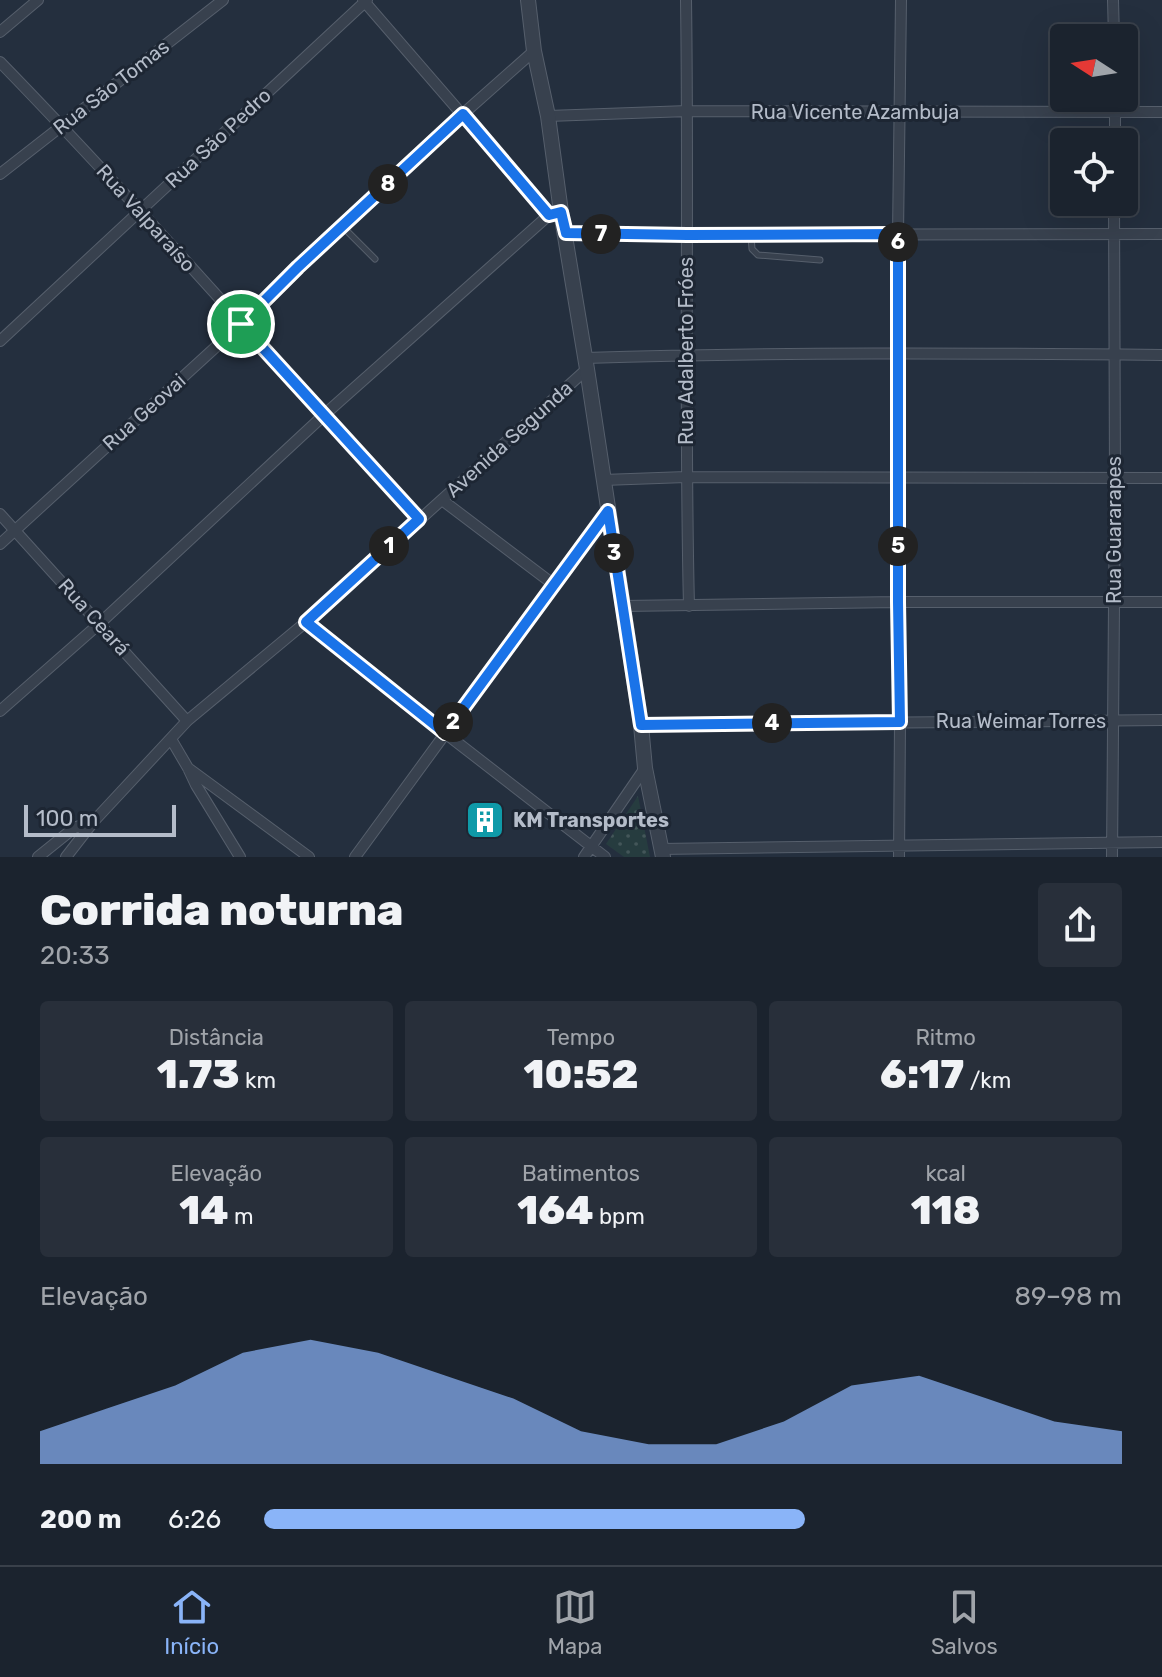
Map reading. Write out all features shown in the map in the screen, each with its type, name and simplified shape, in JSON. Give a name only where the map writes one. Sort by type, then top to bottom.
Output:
[{"type":"street","points":[[0,32],[38,0]]},
{"type":"street","name":"Rua São Tomas","points":[[0,174],[223,0]]},
{"type":"street","points":[[528,0],[534,51],[548,116],[555,214]]},
{"type":"street","name":"Rua Adalberto Fróes","points":[[686,0],[685,355],[689,606]]},
{"type":"street","points":[[899,857],[898,234],[901,0]]},
{"type":"street","points":[[1113,0],[1114,24]]},
{"type":"street","points":[[365,1],[555,214],[566,233],[645,768],[661,853],[898,845],[1162,842]]},
{"type":"street","name":"Rua São Pedro","points":[[0,341],[365,1]]},
{"type":"street","name":"Rua Geovai","points":[[0,544],[534,51]]},
{"type":"street","name":"Rua Valparaíso","points":[[0,62],[140,210],[419,519]]},
{"type":"street","name":"Rua Vicente Azambuja","points":[[548,116],[688,111],[1162,112]]},
{"type":"street","points":[[1115,113],[1115,128]]},
{"type":"street","points":[[0,711],[99,624],[324,415],[555,214]]},
{"type":"street","name":"Rua Guararapes","points":[[1112,857],[1114,216]]},
{"type":"street","points":[[566,233],[1162,234]]},
{"type":"street","points":[[586,364],[685,355],[1162,355]]},
{"type":"street","name":"Avenida Segunda","points":[[38,857],[74,828],[94,821],[187,721],[306,622],[442,500],[586,364]]},
{"type":"street","points":[[603,480],[686,477],[1162,478]]},
{"type":"street","points":[[442,500],[553,584]]},
{"type":"street","points":[[355,857],[608,511]]},
{"type":"street","name":"Rua Ceará","points":[[0,514],[187,721]]},
{"type":"street","points":[[623,606],[1162,602]]},
{"type":"street","points":[[306,622],[605,857]]},
{"type":"street","name":"Rua Weimar Torres","points":[[641,725],[1162,720]]},
{"type":"street","points":[[171,739],[240,857]]},
{"type":"street","points":[[188,768],[309,857]]},
{"type":"street","points":[[584,857],[645,768]]},
{"type":"street","points":[[66,857],[94,821]]},
{"type":"lane","points":[[343,226],[375,259]]},
{"type":"lane","points":[[751,235],[752,249],[758,255],[820,260]]},
{"type":"green space","points":[[638,796],[650,857],[624,857],[606,844]]},
{"type":"place","name":"KM Transportes","points":[[485,820]]},
{"type":"route","points":[[463,114],[549,215],[561,212],[566,233],[898,234],[900,722],[641,725],[608,511],[445,733],[306,622],[419,519],[241,324],[463,114]]}]
